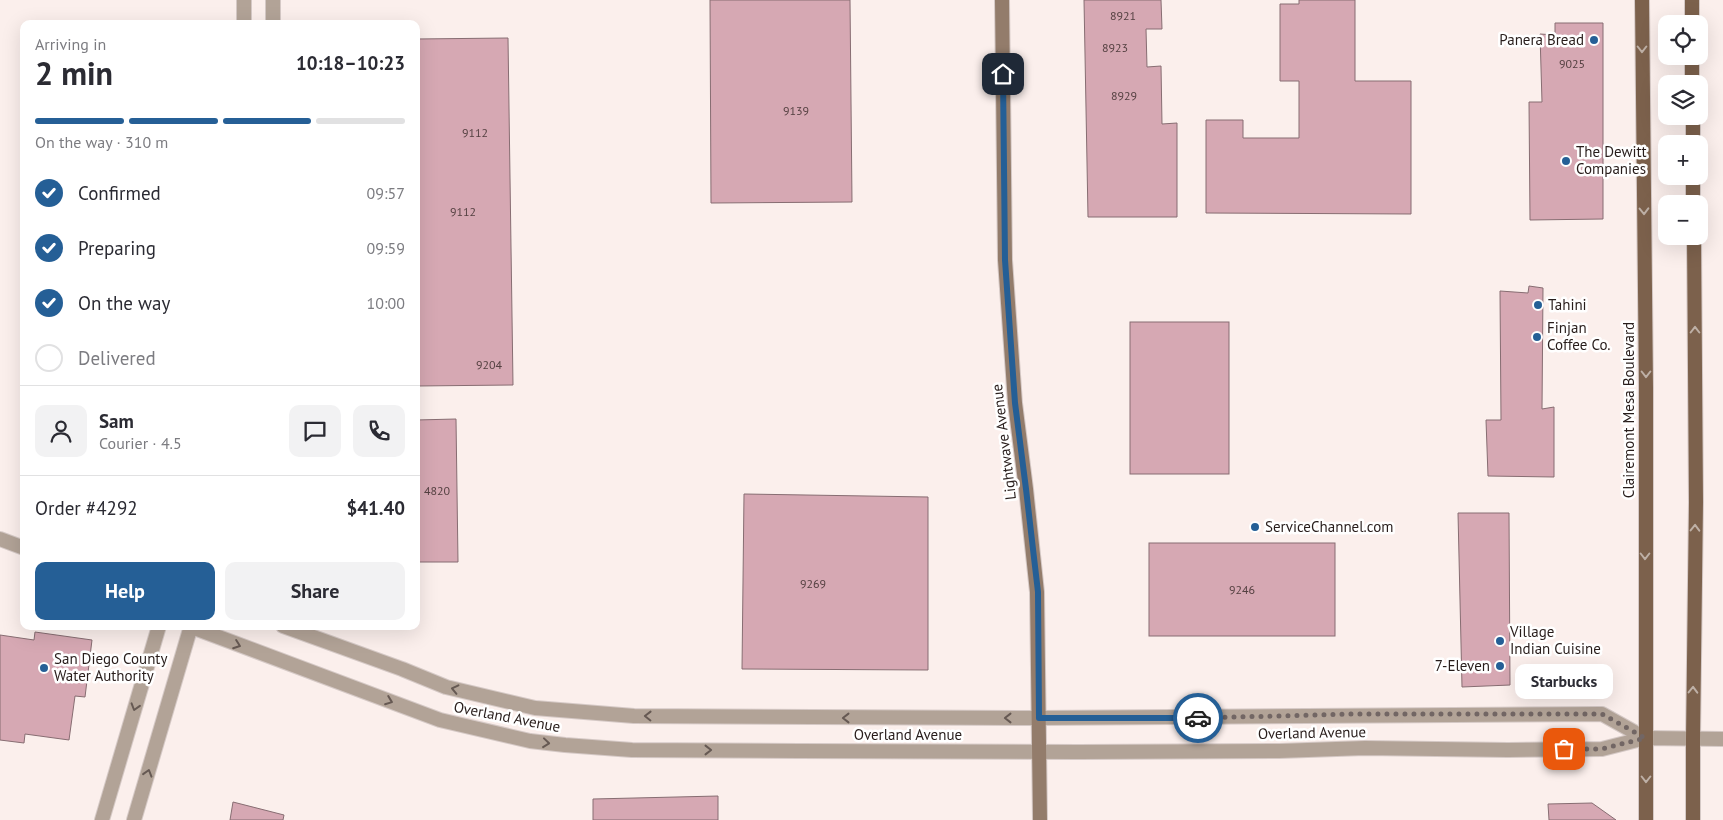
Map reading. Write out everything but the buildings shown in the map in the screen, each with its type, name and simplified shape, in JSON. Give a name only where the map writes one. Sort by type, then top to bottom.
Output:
[{"type":"main road","name":"Lightwave Avenue","points":[[1002,0],[1005,260],[1015,403],[1038,592],[1040,820]]},
{"type":"main road","name":"Clairemont Mesa Boulevard","points":[[1642,0],[1646,378],[1646,820]]},
{"type":"main road","points":[[1692,0],[1692,15]]},
{"type":"main road","points":[[1694,245],[1696,502],[1693,739],[1694,820]]},
{"type":"street","points":[[244,0],[244,20]]},
{"type":"street","points":[[272,0],[272,20]]},
{"type":"street","points":[[0,539],[20,546]]},
{"type":"street","points":[[102,820],[158,630]]},
{"type":"street","points":[[134,820],[189,630]]},
{"type":"street","name":"Overland Avenue","points":[[198,630],[440,720],[530,741],[632,750],[1279,751],[1365,748],[1431,750],[1602,749],[1645,738],[1723,739]]},
{"type":"street","name":"Overland Avenue","points":[[294,630],[446,687],[535,708],[634,716],[1039,718],[1602,714],[1645,738]]},
{"type":"way so far","points":[[1198,718],[1355,714],[1602,714],[1645,738],[1602,749],[1564,749]]},
{"type":"place","name":"Panera Bread","points":[[1594,40]]},
{"type":"place","name":"The Dewitt Companies","points":[[1566,161]]},
{"type":"place","name":"Tahini","points":[[1538,305]]},
{"type":"place","name":"Finjan Coffee Co.","points":[[1537,337]]},
{"type":"place","name":"ServiceChannel.com","points":[[1255,527]]},
{"type":"place","name":"Village Indian Cuisine","points":[[1500,641]]},
{"type":"place","name":"7-Eleven","points":[[1500,666]]},
{"type":"place","name":"San Diego County Water Authority","points":[[44,668]]},
{"type":"place","name":"Starbucks","points":[[1564,749]]},
{"type":"route","points":[[1003,74],[1005,260],[1015,403],[1038,592],[1039,718],[1198,718]]}]
